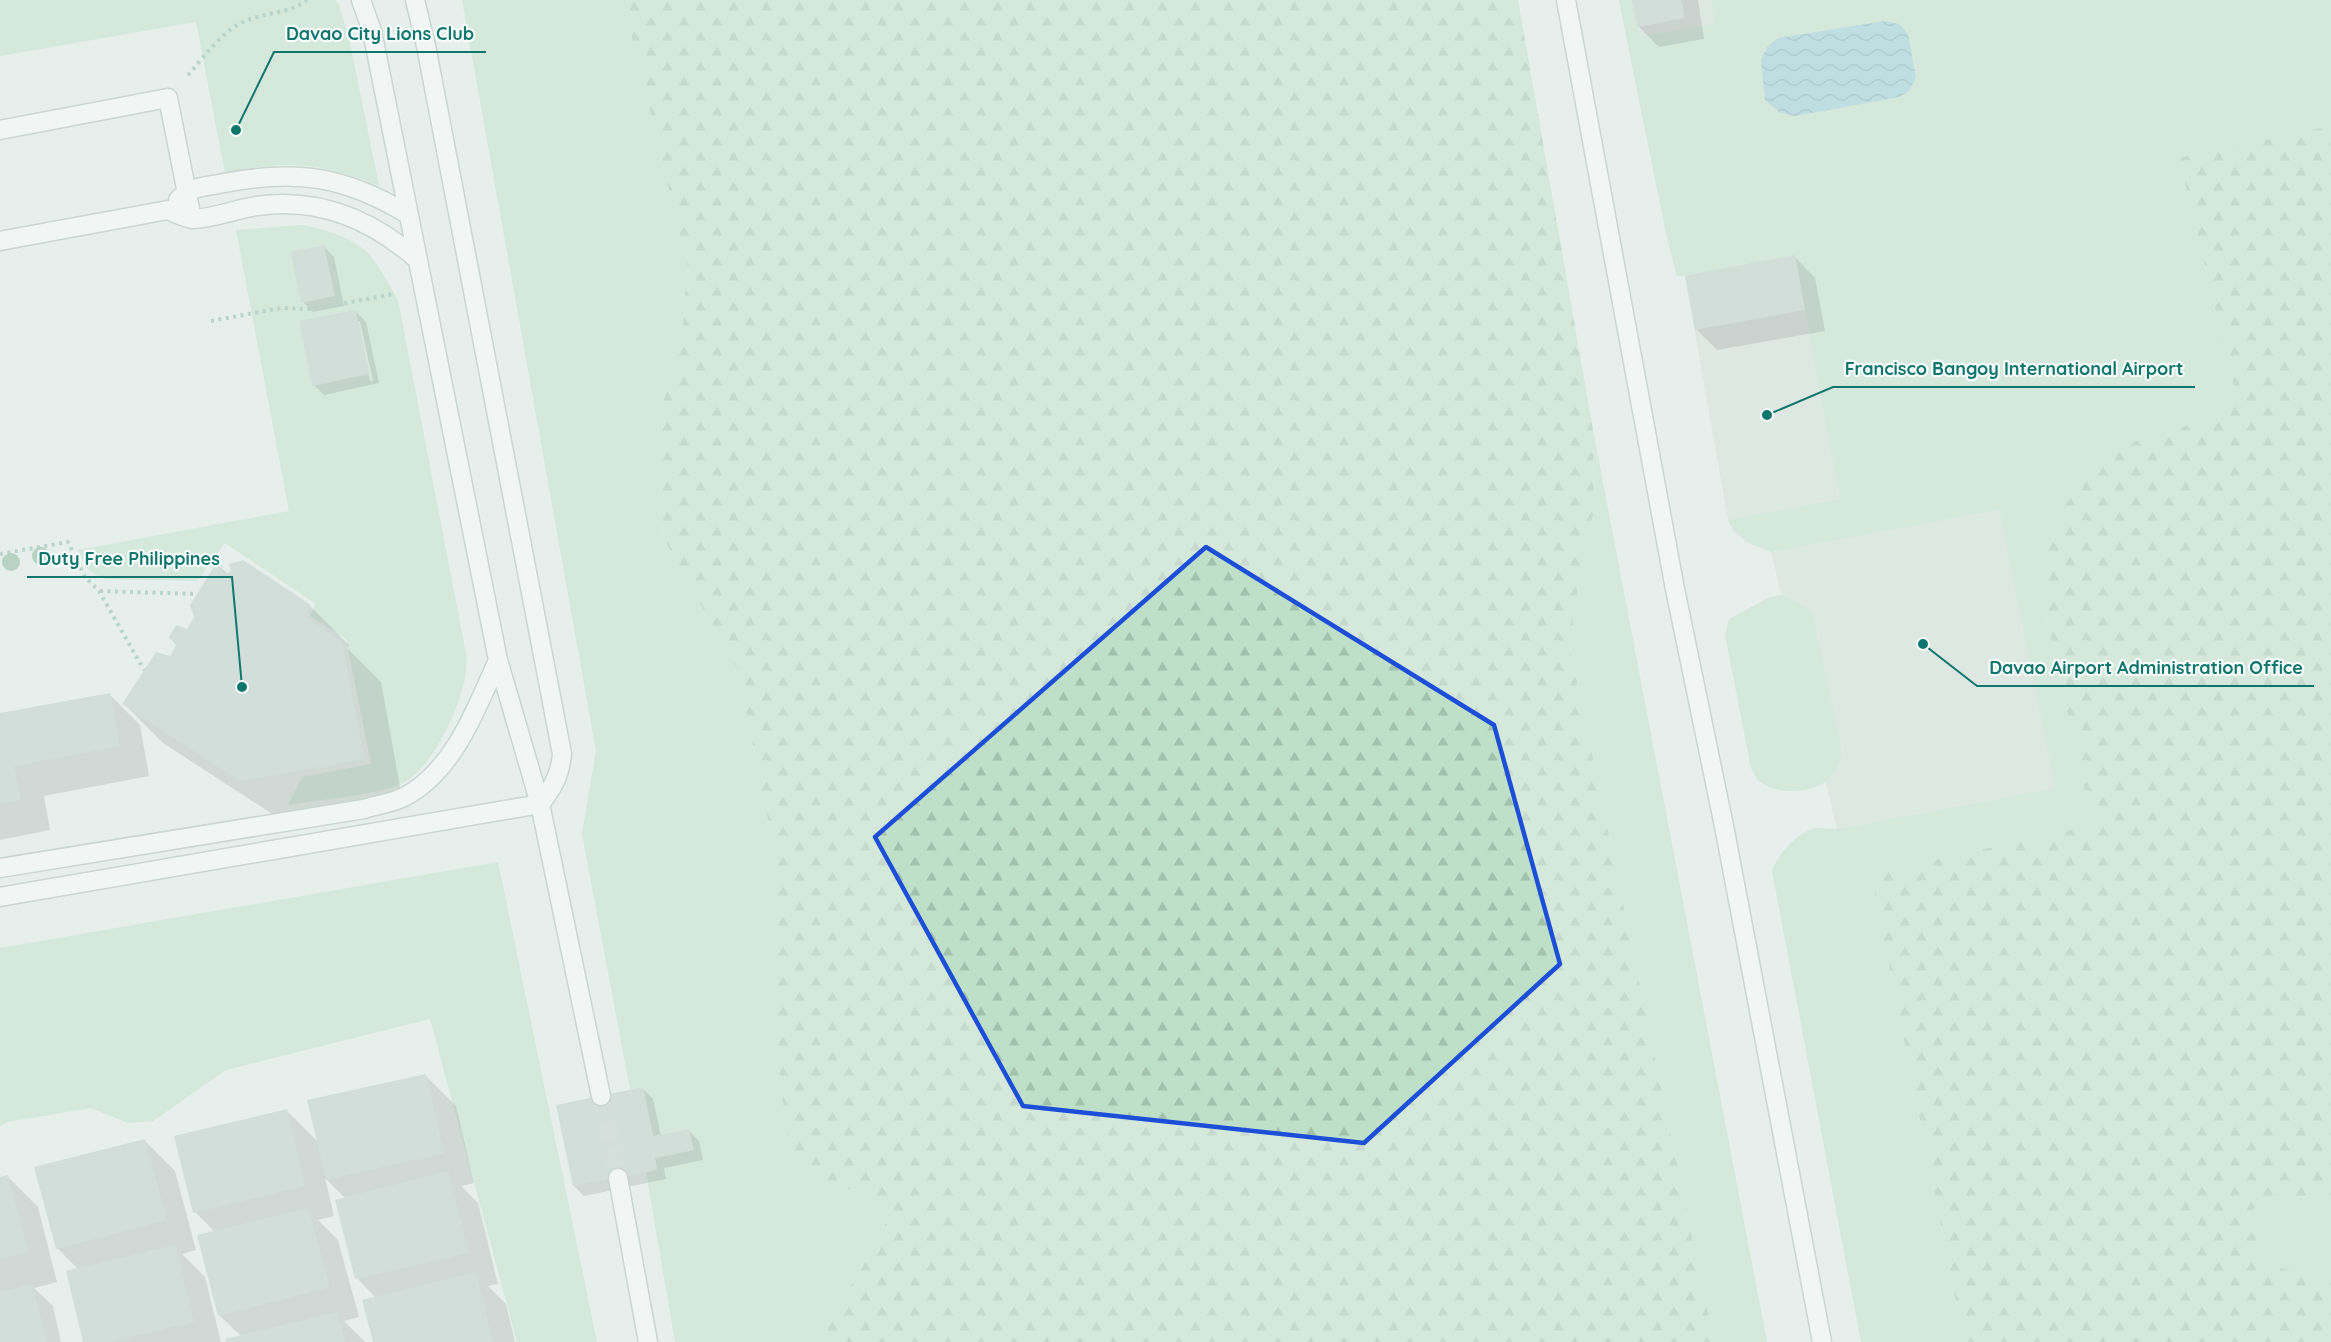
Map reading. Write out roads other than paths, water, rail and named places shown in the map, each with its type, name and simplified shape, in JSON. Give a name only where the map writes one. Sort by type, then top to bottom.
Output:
[{"type":"street","points":[[361,0],[372,32],[498,660],[540,804],[600,1096]]},
{"type":"street","points":[[0,897],[540,804],[557,779],[562,754],[429,58],[415,0]]},
{"type":"street","points":[[1566,0],[1675,589],[1724,826],[1822,1342]]},
{"type":"street","points":[[0,130],[168,98],[192,219]]},
{"type":"street","points":[[168,210],[186,191],[254,177],[295,175],[329,180],[360,189],[409,215]]},
{"type":"street","points":[[0,241],[168,210],[192,219],[258,206],[294,204],[323,208],[373,226],[418,260]]},
{"type":"street","points":[[0,868],[364,808],[402,798],[426,784],[448,758],[467,725],[498,660]]},
{"type":"street","points":[[618,1178],[648,1342]]},
{"type":"water","points":[[1885,21],[1899,24],[1908,34],[1916,78],[1909,91],[1899,97],[1795,116],[1779,112],[1765,100],[1761,60],[1767,47],[1778,38]]},
{"type":"tunnel","points":[[601,1096],[618,1178]]},
{"type":"place","name":"Davao City Lions Club","points":[[236,130]]},
{"type":"place","name":"Francisco Bangoy International Airport","points":[[1767,415]]},
{"type":"place","name":"Davao Airport Administration Office","points":[[1923,644]]},
{"type":"place","name":"Duty Free Philippines","points":[[242,687]]}]
